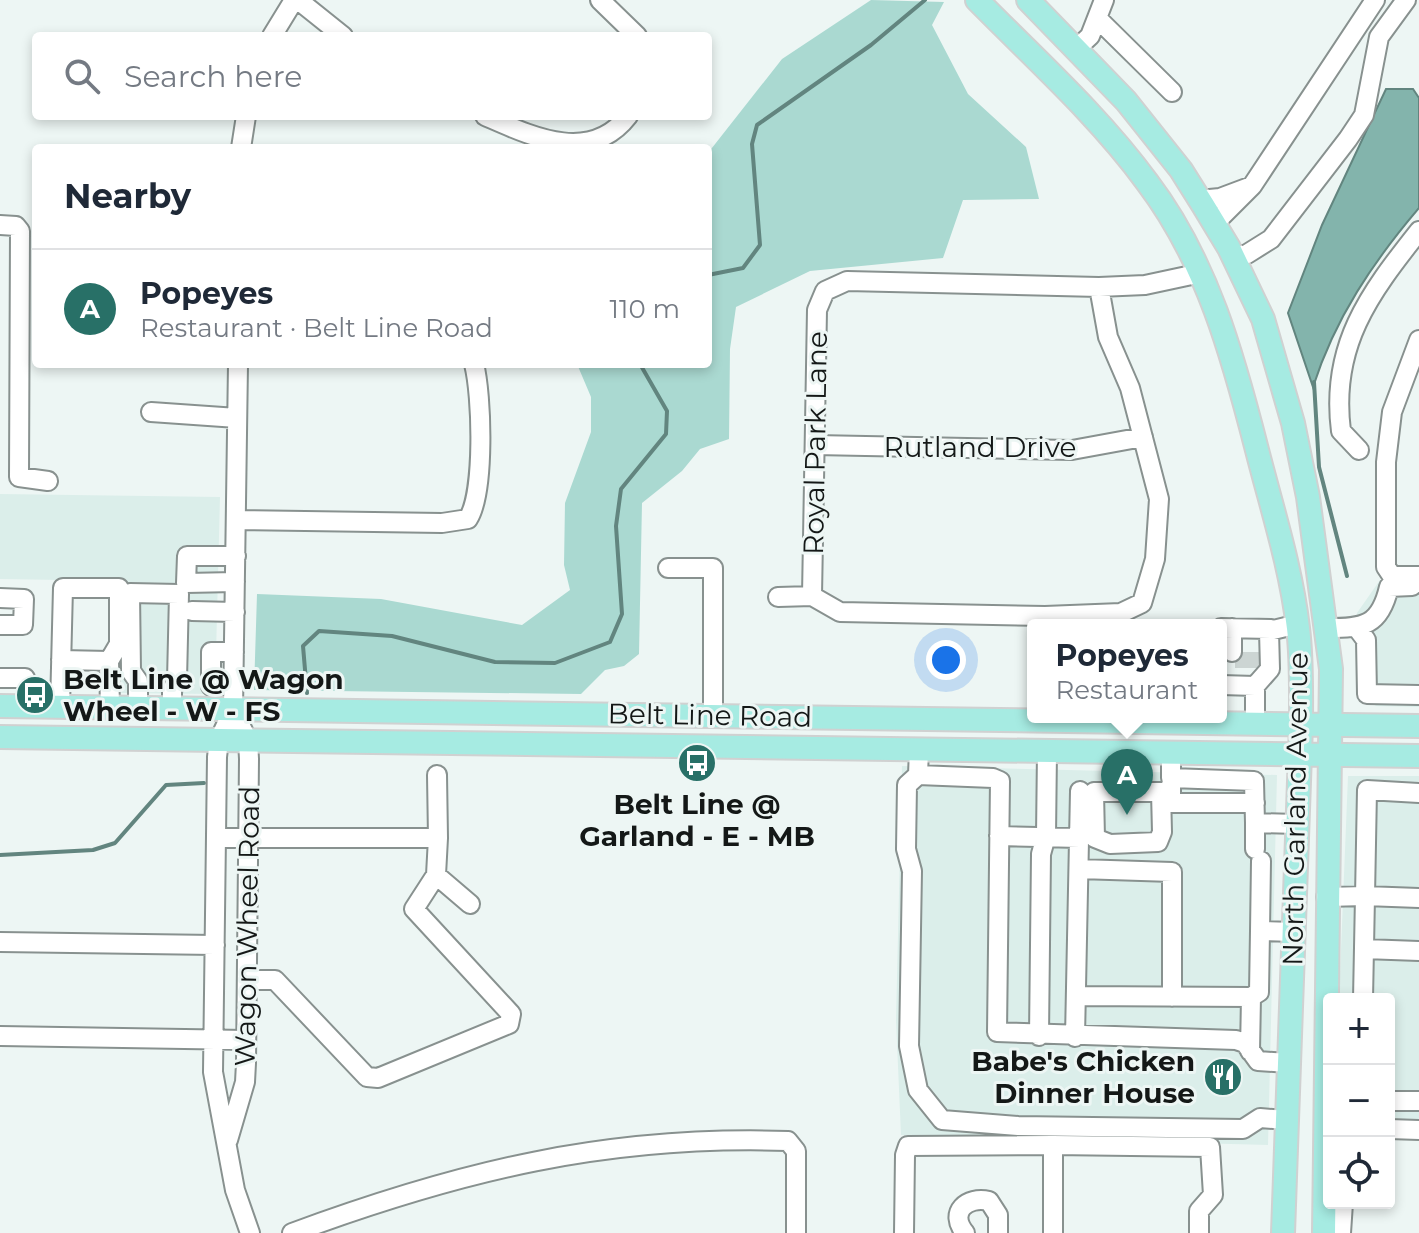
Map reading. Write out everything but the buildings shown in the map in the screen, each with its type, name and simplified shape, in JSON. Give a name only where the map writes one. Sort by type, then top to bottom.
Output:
[{"type":"main road","name":"North Garland Avenue","points":[[977,0],[1084,109],[1148,182],[1201,273],[1236,366],[1287,564],[1298,624],[1301,755],[1283,1233]]},
{"type":"main road","name":"North Garland Avenue","points":[[1028,0],[1126,101],[1199,200],[1233,257],[1263,319],[1293,423],[1327,628],[1331,725],[1326,897],[1327,993]]},
{"type":"main road","points":[[1201,273],[1233,257]]},
{"type":"main road","points":[[2,706],[2,737]]},
{"type":"main road","name":"Belt Line Road","points":[[2,706],[1027,718]]},
{"type":"main road","points":[[713,715],[713,746]]},
{"type":"main road","points":[[842,717],[842,748]]},
{"type":"main road","name":"Belt Line Road","points":[[1227,722],[1419,726]]},
{"type":"main road","points":[[1047,751],[1048,723]]},
{"type":"main road","name":"Belt Line Road","points":[[2,737],[1419,756]]},
{"type":"main road","points":[[1288,1063],[1323,1060]]},
{"type":"main road","name":"North Garland Avenue","points":[[1324,1233],[1328,1065]]},
{"type":"street","points":[[275,32],[296,0],[338,32]]},
{"type":"street","points":[[600,0],[633,32]]},
{"type":"street","points":[[1214,224],[1252,186],[1375,0]]},
{"type":"street","points":[[1233,257],[1247,254],[1271,239],[1348,139],[1364,115],[1379,37],[1406,0]]},
{"type":"street","points":[[1076,49],[1090,36],[1100,9],[1172,92]]},
{"type":"street","points":[[242,144],[245,120]]},
{"type":"street","points":[[495,120],[537,137],[571,144],[600,140],[623,120]]},
{"type":"street","points":[[1199,200],[1220,198],[1252,186]]},
{"type":"street","points":[[0,225],[16,226],[20,231],[19,373],[9,422],[19,477],[48,481]]},
{"type":"street","points":[[1359,450],[1341,431],[1348,343],[1354,323],[1419,231]]},
{"type":"street","points":[[1057,619],[1121,613],[1142,603],[1155,559],[1159,499],[1130,388],[1108,337],[1099,287],[1145,285],[1201,273]]},
{"type":"street","name":"Royal Park Lane","points":[[812,596],[817,310],[825,291],[847,281],[1099,287]]},
{"type":"street","points":[[1419,340],[1392,412],[1386,462],[1386,567],[1392,576],[1419,576]]},
{"type":"street","name":"Wagon Wheel Road","points":[[238,368],[233,710],[219,740],[213,1072],[235,1190],[250,1233]]},
{"type":"street","points":[[237,520],[442,523],[468,519],[477,500],[478,403],[474,368]]},
{"type":"street","points":[[151,412],[237,418]]},
{"type":"street","name":"Rutland Drive","points":[[815,445],[1072,450],[1143,437]]},
{"type":"street","points":[[172,710],[187,556],[236,556]]},
{"type":"street","points":[[668,568],[713,568],[713,715]]},
{"type":"street","points":[[138,709],[138,681],[131,671],[130,593],[235,582]]},
{"type":"street","points":[[1327,628],[1357,628],[1372,621],[1385,607],[1389,587],[1419,586]]},
{"type":"street","points":[[60,707],[63,588],[119,588],[119,644],[109,661],[110,708]]},
{"type":"street","points":[[778,597],[812,596],[840,612],[1027,619]]},
{"type":"street","points":[[0,598],[24,599],[23,625],[0,625]]},
{"type":"street","points":[[192,611],[235,612]]},
{"type":"street","points":[[1246,629],[1298,624]]},
{"type":"street","points":[[1357,628],[1366,640],[1367,694],[1419,695]]},
{"type":"street","points":[[1244,671],[1270,669],[1246,629]]},
{"type":"street","points":[[1246,629],[1244,671],[1255,724]]},
{"type":"street","points":[[1244,671],[1246,629]]},
{"type":"street","points":[[211,686],[211,652],[234,652]]},
{"type":"street","points":[[61,660],[109,661]]},
{"type":"street","points":[[0,678],[25,678]]},
{"type":"street","name":"Wagon Wheel Road","points":[[227,1143],[245,1082],[247,980],[248,741],[233,710]]},
{"type":"street","points":[[918,775],[919,749]]},
{"type":"street","points":[[1039,1036],[1041,854],[1046,836],[1047,751]]},
{"type":"street","points":[[1087,791],[1094,816],[1093,833],[1100,842],[1158,842],[1162,832],[1171,754]]},
{"type":"street","points":[[247,980],[275,980],[367,1077],[378,1078],[509,1024],[511,1014],[414,909],[436,875],[437,775]]},
{"type":"street","points":[[1286,1120],[1260,1118],[1243,1129],[1018,1126],[942,1120],[918,1090],[909,1046],[912,871],[906,849],[907,785],[918,775],[993,778],[1000,781],[997,1032],[1039,1036],[1236,1040],[1245,1043],[1258,1061],[1288,1063]]},
{"type":"street","points":[[1047,787],[1087,791],[1250,779],[1255,782],[1259,992],[1251,997],[1076,996]]},
{"type":"street","points":[[1363,993],[1367,790],[1419,793]]},
{"type":"street","points":[[1075,1037],[1080,838],[1087,791]]},
{"type":"street","points":[[1255,823],[1297,824]]},
{"type":"street","points":[[999,836],[1080,838]]},
{"type":"street","points":[[216,838],[438,838]]},
{"type":"street","points":[[1079,869],[1172,872],[1172,997]]},
{"type":"street","points":[[436,875],[470,904]]},
{"type":"street","points":[[1326,897],[1419,898]]},
{"type":"street","points":[[1260,931],[1293,932]]},
{"type":"street","points":[[0,942],[215,945]]},
{"type":"street","points":[[1364,949],[1419,951]]},
{"type":"street","points":[[1250,1051],[1251,997]]},
{"type":"street","points":[[0,1036],[246,1040]]},
{"type":"street","points":[[1395,1101],[1419,1101]]},
{"type":"street","points":[[1395,1129],[1419,1130]]},
{"type":"street","points":[[292,1233],[420,1188],[554,1156],[654,1144],[788,1141],[796,1151],[796,1233]]},
{"type":"street","points":[[1053,1145],[1053,1233]]},
{"type":"street","points":[[904,1233],[905,1155],[908,1146],[1053,1145],[1210,1147],[1213,1195],[1199,1211],[1199,1233]]},
{"type":"street","points":[[965,1233],[958,1221],[958,1211],[966,1202],[977,1198],[989,1201],[998,1215],[998,1233]]},
{"type":"street","points":[[1341,1233],[1343,1209]]},
{"type":"shaded area","points":[[871,0],[944,2],[932,25],[968,94],[1026,147],[1039,199],[963,200],[943,258],[810,271],[736,307],[730,349],[729,439],[700,449],[682,471],[642,503],[639,654],[624,666],[605,670],[581,694],[254,690],[257,594],[381,599],[522,625],[570,590],[564,565],[565,503],[591,432],[591,397],[579,368],[712,368],[712,148],[782,59]]},
{"type":"shaded area","points":[[1386,89],[1413,89],[1419,98],[1419,208],[1357,292],[1332,338],[1313,387],[1288,313],[1322,225]]},
{"type":"shaded area","points":[[0,494],[220,497],[215,694],[121,693],[123,581],[0,579]]},
{"type":"shaded area","points":[[1380,580],[1419,581],[1419,707],[1376,706],[1358,693],[1357,613]]},
{"type":"shaded area","points":[[902,766],[1277,775],[1268,1145],[901,1135],[896,1020]]},
{"type":"shaded area","points":[[1348,776],[1419,776],[1419,1125],[1395,1124],[1395,993],[1339,993]]},
{"type":"waterway","points":[[712,274],[743,268],[760,245],[752,144],[757,125],[871,45],[925,0]]},
{"type":"waterway","points":[[307,693],[303,646],[319,631],[392,636],[495,662],[555,663],[610,642],[622,614],[616,526],[621,489],[666,434],[667,411],[642,368]]},
{"type":"waterway","points":[[1314,382],[1319,467],[1347,576]]},
{"type":"waterway","points":[[0,855],[93,850],[115,843],[166,785],[204,783]]},
{"type":"tunnel","points":[[1244,652],[1244,668]]},
{"type":"tunnel","points":[[1260,652],[1260,668]]},
{"type":"place","name":"Belt Line @ Wagon Wheel - W - FS","points":[[35,695]]},
{"type":"place","name":"Belt Line @ Garland - E - MB","points":[[697,763]]},
{"type":"place","name":"Popeyes","points":[[1127,815]]},
{"type":"place","name":"Babe's Chicken Dinner House","points":[[1223,1077]]}]
